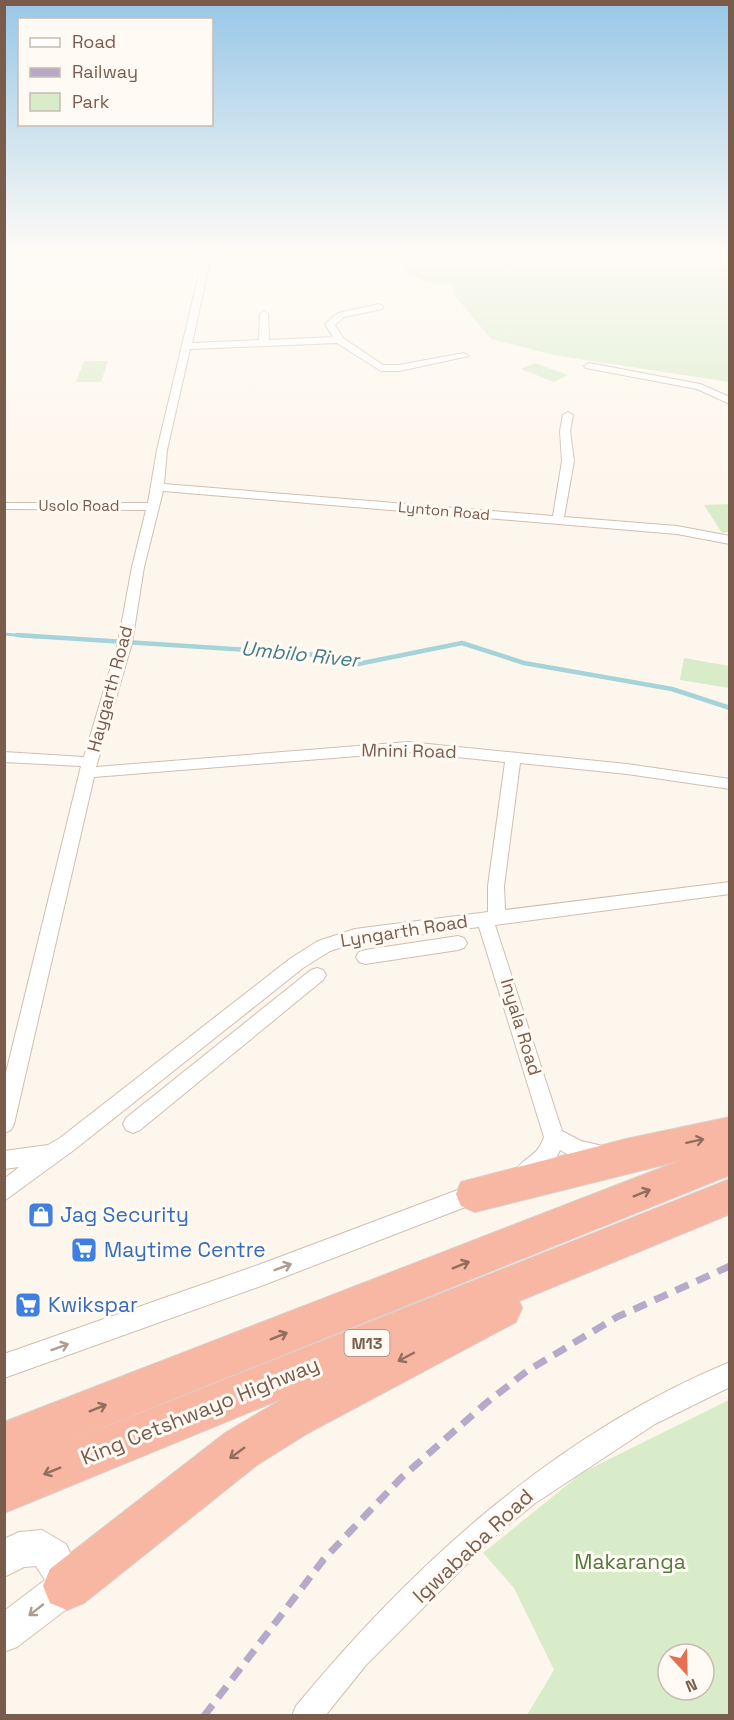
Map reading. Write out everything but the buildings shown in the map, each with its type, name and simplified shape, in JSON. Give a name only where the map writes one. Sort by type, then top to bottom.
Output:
[{"type":"highway","points":[[475,1194],[729,1133]]},
{"type":"highway","name":"King Cetshwayo Highway","points":[[4,1445],[729,1158]]},
{"type":"highway","name":"King Cetshwayo Highway","points":[[4,1490],[729,1196]]},
{"type":"highway","points":[[67,1586],[208,1474],[292,1417],[683,1215]]},
{"type":"street","name":"Haygarth Road","points":[[4,1124],[89,767],[129,624],[138,567],[158,487],[159,467],[190,333]]},
{"type":"street","points":[[264,333],[264,342]]},
{"type":"street","points":[[335,333],[339,340],[378,366],[387,369],[464,356]]},
{"type":"street","points":[[188,342],[339,340]]},
{"type":"street","points":[[589,366],[700,387],[729,401]]},
{"type":"street","points":[[558,520],[568,461],[565,426],[568,415]]},
{"type":"street","name":"Lynton Road","points":[[158,487],[677,531],[729,540]]},
{"type":"street","name":"Usolo Road","points":[[4,506],[153,507]]},
{"type":"street","name":"Mnini Road","points":[[4,757],[115,772],[394,747],[627,769],[729,784]]},
{"type":"street","name":"Inyala Road","points":[[513,757],[491,918],[554,1137]]},
{"type":"street","name":"Lyngarth Road","points":[[4,1192],[260,991],[309,954],[333,943],[355,936],[729,888]]},
{"type":"street","points":[[420,927],[425,947]]},
{"type":"street","points":[[365,957],[458,943]]},
{"type":"street","points":[[133,1124],[316,975]]},
{"type":"street","points":[[260,991],[278,1006]]},
{"type":"street","points":[[4,1366],[261,1275],[475,1194],[534,1169],[547,1157],[554,1137],[584,1152],[626,1156]]},
{"type":"street","points":[[4,1160],[52,1154]]},
{"type":"street","name":"Igwababa Road","points":[[306,1716],[356,1656],[485,1528],[525,1495],[646,1415],[729,1374]]},
{"type":"street","points":[[4,1560],[28,1548],[42,1548],[53,1557],[67,1586],[4,1634]]},
{"type":"green space","points":[[486,333],[729,333],[729,382],[554,355],[491,339]]},
{"type":"green space","points":[[84,361],[108,361],[101,382],[76,382]]},
{"type":"green space","points":[[535,363],[568,375],[554,382],[521,369]]},
{"type":"green space","points":[[729,504],[729,532],[722,533],[704,505]]},
{"type":"green space","points":[[684,658],[729,666],[729,688],[680,680]]},
{"type":"green space","name":"Makaranga","points":[[729,1400],[729,1715],[527,1715],[554,1670],[514,1588],[483,1553],[583,1472]]},
{"type":"waterway","name":"Umbilo River","points":[[4,634],[36,637]]},
{"type":"waterway","name":"Umbilo River","points":[[17,635],[308,654],[358,664],[462,643],[524,663],[672,689],[730,708]]},
{"type":"railway","points":[[204,1716],[324,1559],[401,1478],[485,1404],[527,1371],[617,1317],[730,1266]]},
{"type":"place","name":"Jag Security","points":[[41,1215]]},
{"type":"place","name":"Maytime Centre","points":[[84,1250]]},
{"type":"place","name":"Kwikspar","points":[[28,1305]]}]
